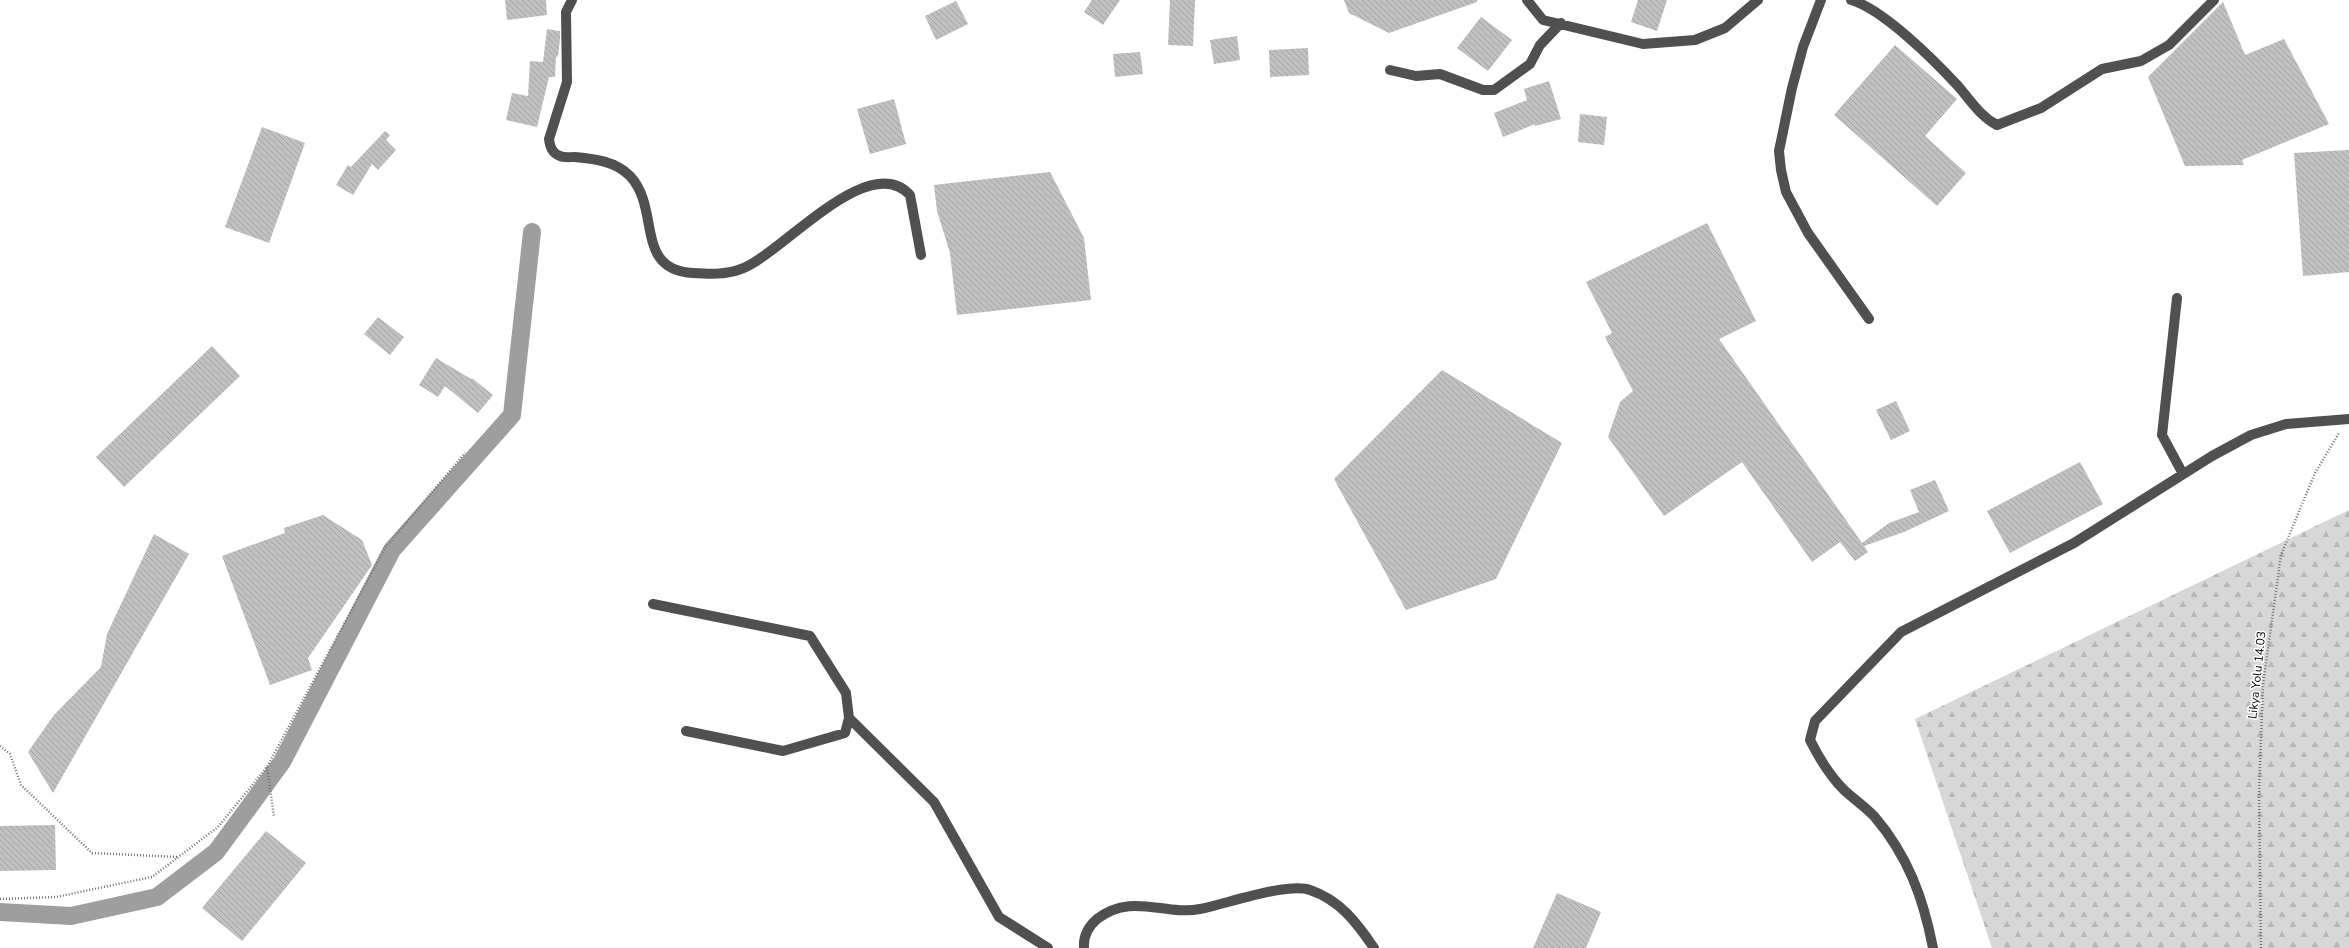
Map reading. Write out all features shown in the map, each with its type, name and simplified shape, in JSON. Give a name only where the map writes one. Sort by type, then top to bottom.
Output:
[{"type":"street","points":[[572,0],[566,12],[567,82],[549,139],[550,146],[553,152],[560,156],[607,162],[630,176],[643,198],[656,255],[663,264],[672,270],[689,273],[712,274],[742,269],[759,260],[832,204],[867,186],[886,182],[899,186],[910,195],[921,255]]},
{"type":"street","points":[[1527,0],[1543,20],[1562,23],[1642,44],[1695,40],[1725,28],[1758,0]]},
{"type":"street","points":[[1821,0],[1802,47],[1792,88],[1779,152],[1781,170],[1786,192],[1808,232],[1868,318]]},
{"type":"street","points":[[1851,0],[1871,10],[1900,31],[1958,86],[1978,112],[1997,125],[2041,108],[2102,69],[2141,61],[2168,45],[2214,0]]},
{"type":"street","points":[[1390,70],[1416,76],[1440,74],[1483,90],[1494,90],[1530,64],[1540,45],[1562,23]]},
{"type":"street","points":[[2177,298],[2162,435],[2183,474]]},
{"type":"street","points":[[1933,948],[1916,884],[1903,858],[1896,845],[1873,815],[1843,789],[1821,761],[1810,740],[1815,721],[1901,632],[2074,543],[2183,474],[2251,435],[2286,424],[2348,419]]},
{"type":"street","points":[[653,604],[810,636],[846,693],[849,718],[845,733],[783,751],[686,731]]},
{"type":"street","points":[[849,718],[934,802],[998,917],[1048,948]]},
{"type":"street","points":[[1084,948],[1089,926],[1105,913],[1127,906],[1143,905],[1199,910],[1276,891],[1309,890],[1334,900],[1347,912],[1374,948]]},
{"type":"path","name":"Likya Yolu 14.03","points":[[2261,948],[2259,793],[2263,685],[2281,555],[2315,473],[2348,419]]},
{"type":"path","points":[[0,899],[56,897],[152,876],[218,827],[267,766],[385,548],[465,453]]},
{"type":"path","points":[[0,746],[10,754],[21,785],[92,853],[178,857]]},
{"type":"path","points":[[267,766],[274,817]]},
{"type":"green space","points":[[2349,510],[2349,948],[1992,948],[1915,719]]},
{"type":"building","points":[[505,0],[546,0],[547,15],[507,20]]},
{"type":"building","points":[[1092,0],[1120,0],[1103,25],[1084,12]]},
{"type":"building","points":[[1170,0],[1195,0],[1193,46],[1168,45]]},
{"type":"building","points":[[1344,0],[1477,0],[1477,2],[1389,33],[1349,13]]},
{"type":"building","points":[[1638,0],[1667,0],[1657,31],[1631,22]]},
{"type":"building","points":[[956,1],[968,24],[936,40],[925,16]]},
{"type":"building","points":[[2223,2],[2245,55],[2284,39],[2329,124],[2242,160],[2244,165],[2185,166],[2148,77]]},
{"type":"building","points":[[1481,17],[1512,40],[1488,71],[1457,48]]},
{"type":"building","points":[[547,29],[560,31],[560,39],[558,57],[556,56],[555,77],[549,77],[537,127],[506,120],[512,93],[528,96],[530,61],[543,62]]},
{"type":"building","points":[[1237,36],[1240,60],[1214,64],[1210,40]]},
{"type":"building","points":[[1895,45],[1957,99],[1925,136],[1966,173],[1937,206],[1834,115]]},
{"type":"building","points":[[1308,48],[1309,75],[1270,77],[1269,50]]},
{"type":"building","points":[[1140,52],[1143,74],[1115,77],[1113,54]]},
{"type":"building","points":[[1549,81],[1561,119],[1535,126],[1535,124],[1503,137],[1494,113],[1527,100],[1524,89]]},
{"type":"building","points":[[894,99],[906,144],[870,154],[857,109]]},
{"type":"building","points":[[1580,114],[1607,117],[1604,145],[1578,142]]},
{"type":"building","points":[[262,127],[305,143],[269,243],[225,227]]},
{"type":"building","points":[[385,131],[390,135],[386,140],[396,150],[378,170],[372,164],[353,195],[336,185],[348,165],[351,167]]},
{"type":"building","points":[[2349,150],[2349,272],[2303,276],[2294,153]]},
{"type":"building","points":[[1050,172],[1084,238],[1091,300],[957,315],[950,253],[937,211],[934,185]]},
{"type":"building","points":[[1707,223],[1756,321],[1719,339],[1862,543],[1889,523],[1919,512],[1910,490],[1935,480],[1949,511],[1904,532],[1864,546],[1868,552],[1855,561],[1840,542],[1812,562],[1742,462],[1664,516],[1608,437],[1620,402],[1633,391],[1605,337],[1612,333],[1586,282]]},
{"type":"building","points":[[378,317],[404,337],[390,355],[364,334]]},
{"type":"building","points":[[212,346],[240,376],[124,487],[96,457]]},
{"type":"building","points":[[436,358],[471,379],[472,378],[493,395],[478,413],[445,386],[438,397],[419,385]]},
{"type":"building","points":[[1442,370],[1562,443],[1496,579],[1406,610],[1334,479]]},
{"type":"building","points":[[1896,401],[1910,431],[1891,440],[1876,410]]},
{"type":"building","points":[[2080,462],[2103,504],[2010,553],[1987,511]]},
{"type":"building","points":[[323,515],[362,540],[372,565],[308,658],[312,670],[270,685],[222,556],[285,533],[284,528]]},
{"type":"building","points":[[154,534],[189,554],[53,793],[28,752],[54,715],[101,667],[107,634]]},
{"type":"building","points":[[55,825],[56,870],[0,871],[0,826]]},
{"type":"building","points":[[266,831],[306,863],[242,941],[202,908]]},
{"type":"building","points":[[1557,893],[1601,912],[1586,948],[1533,948]]},
{"type":"waterway","points":[[0,912],[71,916],[157,897],[216,852],[282,762],[392,550],[512,415],[532,232]]}]
